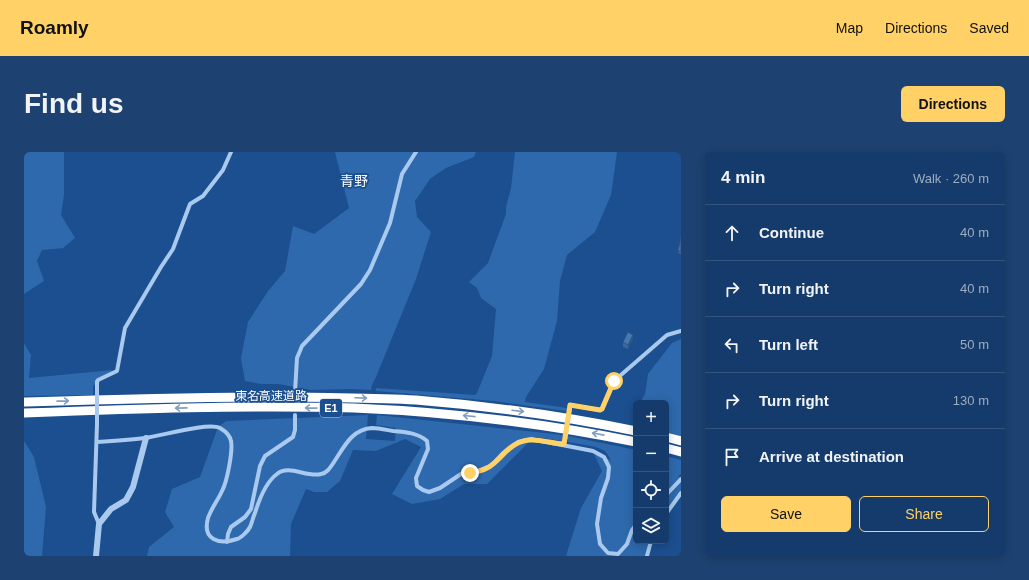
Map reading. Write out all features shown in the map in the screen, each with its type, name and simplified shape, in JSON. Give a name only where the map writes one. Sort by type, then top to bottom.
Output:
[{"type":"highway","name":"東名高速道路","points":[[24,402],[265,397],[415,400],[529,413],[633,430]]},
{"type":"highway","name":"東名高速道路","points":[[24,413],[266,407],[354,408],[416,412],[528,423],[588,432],[633,441]]},
{"type":"highway","points":[[669,438],[681,441]]},
{"type":"highway","points":[[669,449],[681,452]]},
{"type":"street","points":[[96,556],[99,524],[94,512],[97,442],[97,382],[98,380],[117,371],[125,328],[173,249],[190,204],[203,196],[223,170],[231,152]]},
{"type":"street","points":[[295,392],[296,358],[302,346],[361,284],[370,270],[390,223],[402,174],[416,152]]},
{"type":"street","points":[[564,443],[570,405],[600,410],[602,409],[614,381],[667,335],[681,331]]},
{"type":"street","points":[[227,542],[231,527],[245,517],[251,509],[260,466],[265,456],[292,438],[295,430],[295,415]]},
{"type":"street","points":[[97,442],[146,438],[207,427],[218,427],[227,433],[231,440],[232,448],[226,483],[209,516],[207,526],[209,534],[215,540],[227,542],[240,539],[250,527],[255,511],[270,480],[278,473],[287,470],[315,475],[322,474],[329,470],[350,437],[358,431],[372,428],[409,432],[422,437],[427,441],[428,449],[416,478],[417,486],[422,490],[429,492],[440,488],[461,474],[478,472],[492,465],[503,453],[518,442],[531,439],[564,443],[593,451],[604,457],[609,467],[608,478],[601,498],[597,524],[600,544],[608,553],[618,554],[627,544],[633,531]]},
{"type":"street","points":[[99,524],[111,509],[126,500],[133,487],[146,438]]},
{"type":"street","points":[[669,492],[681,479]]},
{"type":"street","points":[[669,510],[681,493]]},
{"type":"street","points":[[647,556],[650,544]]},
{"type":"shaded area","points":[[24,152],[64,152],[64,195],[61,215],[75,238],[63,248],[42,250],[37,261],[44,281],[24,294]]},
{"type":"shaded area","points":[[335,152],[476,152],[474,157],[446,168],[430,179],[415,201],[417,217],[431,232],[416,279],[371,390],[311,390],[279,384],[261,384],[245,381],[241,358],[248,322],[268,291],[285,271],[293,226],[314,234],[349,208]]},
{"type":"shaded area","points":[[515,152],[617,152],[611,195],[595,232],[567,255],[560,281],[557,321],[544,369],[526,397],[525,402],[567,408],[566,411],[494,401],[376,391],[376,388],[475,395],[477,393],[492,356],[496,309],[481,298],[477,288],[469,282],[488,263],[506,214],[506,207],[511,188]]},
{"type":"shaded area","points":[[681,339],[681,438],[669,433],[669,400],[642,400],[645,394],[648,374],[672,343]]},
{"type":"shaded area","points":[[24,343],[31,355],[29,378],[113,370],[93,386],[93,395],[24,396]]},
{"type":"shaded area","points":[[368,415],[366,439],[395,441],[396,428],[376,425],[377,415],[563,435],[562,441],[534,437],[487,484],[464,484],[440,499],[412,504],[392,494],[421,447],[405,439],[376,451],[353,450],[340,481],[327,492],[314,492],[306,489],[291,524],[290,556],[147,556],[149,547],[174,527],[165,512],[172,489],[200,477],[218,427],[226,421]]},
{"type":"shaded area","points":[[568,436],[633,449],[633,544],[650,544],[647,556],[566,556],[581,508],[602,471],[594,454],[611,460],[605,451],[596,447],[568,442]]},
{"type":"shaded area","points":[[24,441],[34,457],[46,507],[42,556],[24,556]]},
{"type":"shaded area","points":[[669,457],[681,460],[681,474],[678,476],[681,478],[681,494],[669,512]]},
{"type":"building","points":[[681,237],[681,251],[678,251]]},
{"type":"building","points":[[628,332],[633,335],[628,345],[623,342]]},
{"type":"district","name":"青野","points":[[354,181]]},
{"type":"route","points":[[470,473],[478,472],[492,465],[503,453],[518,442],[531,439],[564,444],[570,405],[600,410],[602,409],[614,381]]}]
